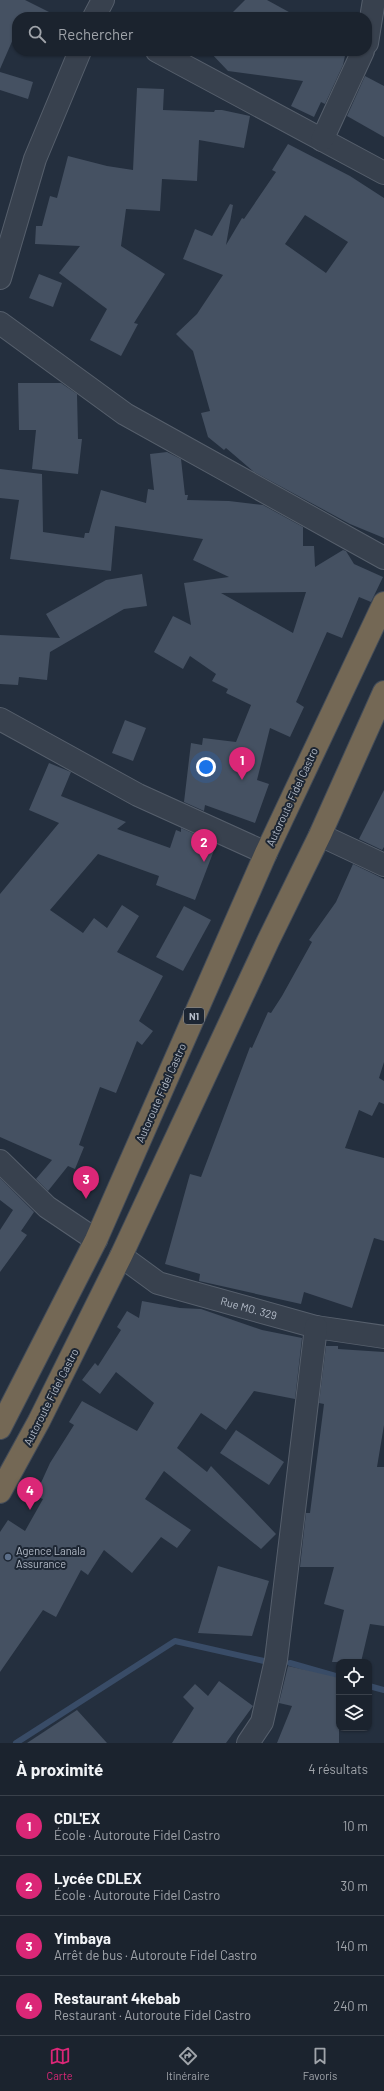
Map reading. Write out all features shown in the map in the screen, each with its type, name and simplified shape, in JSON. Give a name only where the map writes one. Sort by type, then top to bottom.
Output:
[{"type":"highway","name":"Autoroute Fidel Castro","points":[[0,1428],[96,1240],[266,853],[384,603]]},
{"type":"highway","name":"Autoroute Fidel Castro","points":[[0,1492],[39,1421],[122,1256],[264,948],[320,835],[384,692]]},
{"type":"street","points":[[97,12],[103,0]]},
{"type":"street","points":[[372,12],[374,0]]},
{"type":"street","points":[[0,278],[36,159],[78,56]]},
{"type":"street","points":[[166,56],[384,173]]},
{"type":"street","points":[[322,140],[361,56]]},
{"type":"street","points":[[0,323],[125,414],[384,558]]},
{"type":"street","points":[[0,719],[138,795],[266,853]]},
{"type":"street","points":[[320,835],[384,865]]},
{"type":"street","points":[[0,1161],[46,1207],[96,1240]]},
{"type":"street","name":"Rue MO. 329","points":[[122,1256],[158,1282],[316,1327],[384,1337]]},
{"type":"street","points":[[248,1743],[262,1722],[276,1660],[316,1327]]},
{"type":"building","points":[[0,0],[25,0],[49,12],[12,12],[12,41],[0,69]]},
{"type":"building","points":[[245,0],[267,0],[289,12],[233,12]]},
{"type":"building","points":[[214,56],[345,56],[343,65],[325,104],[321,102],[314,117],[291,106],[303,81],[228,71]]},
{"type":"building","points":[[0,72],[33,82],[28,99],[0,90]]},
{"type":"building","points":[[365,76],[384,86],[384,137],[347,116]]},
{"type":"building","points":[[137,88],[164,89],[163,110],[214,112],[215,110],[222,110],[250,116],[244,148],[199,140],[197,181],[162,179],[160,211],[126,209],[121,246],[165,274],[134,323],[138,324],[121,356],[90,340],[107,309],[59,273],[80,246],[35,244],[36,226],[42,226],[50,196],[57,198],[68,156],[107,166],[133,170]]},
{"type":"building","points":[[288,144],[350,176],[384,198],[384,538],[350,524],[254,472],[226,448],[224,450],[208,437],[201,413],[210,411],[193,351],[176,334],[197,314],[223,275],[183,259],[195,229],[212,236],[230,204],[233,205],[226,245],[242,218],[244,219],[276,172],[272,170]],"holes":[[[305,215],[348,242],[326,273],[285,244]]]},
{"type":"building","points":[[39,274],[62,283],[53,307],[29,298]]},
{"type":"building","points":[[18,383],[61,383],[77,394],[78,439],[82,439],[78,474],[32,469],[36,430],[19,430]]},
{"type":"building","points":[[167,452],[181,459],[185,495],[188,495],[187,500],[229,501],[263,505],[303,527],[303,546],[314,546],[315,567],[343,550],[346,551],[354,564],[383,577],[371,602],[359,597],[342,638],[327,632],[296,702],[304,707],[290,737],[270,728],[257,780],[269,784],[255,823],[205,805],[204,811],[184,802],[191,743],[202,745],[203,738],[236,742],[251,705],[226,693],[228,689],[212,681],[216,674],[190,656],[183,669],[154,652],[173,616],[191,625],[184,583],[229,577],[193,560],[203,539],[115,526],[111,571],[10,559],[19,500],[0,498],[0,469],[42,474],[43,532],[84,538],[85,533],[89,533],[101,490],[146,503],[148,489],[154,490],[150,454]],"holes":[[[306,592],[293,633],[221,593]]]},
{"type":"building","points":[[142,574],[147,606],[124,609],[50,652],[47,680],[19,677],[18,685],[0,684],[0,635],[60,638],[46,614],[106,580]]},
{"type":"building","points":[[125,720],[146,728],[133,761],[112,753]]},
{"type":"building","points":[[49,763],[71,772],[61,796],[126,822],[117,829],[170,848],[176,830],[181,832],[181,828],[216,845],[195,900],[156,885],[159,876],[98,854],[50,910],[83,933],[94,918],[107,928],[122,905],[139,916],[117,952],[163,976],[139,1021],[153,1031],[142,1045],[137,1041],[116,1093],[100,1087],[79,1145],[84,1147],[75,1169],[68,1166],[48,1191],[36,1179],[52,1160],[0,1137],[0,894],[59,823],[29,810]]},
{"type":"building","points":[[384,790],[384,847],[382,850],[359,839]]},
{"type":"building","points":[[353,864],[384,879],[384,1062],[379,1078],[384,1081],[384,1104],[379,1102],[372,1116],[359,1110],[345,1148],[384,1158],[384,1241],[374,1238],[352,1308],[304,1292],[301,1304],[199,1281],[200,1274],[165,1264],[190,1174],[201,1177],[250,1047],[252,1048],[268,1012],[271,1013],[282,996],[312,942],[309,940],[336,902]]},
{"type":"building","points":[[184,906],[211,920],[183,971],[156,957]]},
{"type":"building","points":[[0,1178],[34,1212],[21,1231],[27,1235],[0,1272],[0,1230],[13,1210],[0,1200]]},
{"type":"building","points":[[142,1301],[180,1308],[201,1309],[262,1330],[302,1338],[295,1399],[254,1391],[226,1430],[201,1413],[177,1448],[207,1472],[211,1466],[276,1534],[261,1549],[164,1471],[145,1499],[191,1530],[177,1548],[161,1537],[132,1573],[104,1550],[88,1575],[81,1570],[56,1617],[43,1610],[0,1672],[0,1532],[8,1520],[25,1531],[43,1499],[35,1496],[50,1463],[74,1425],[69,1422],[82,1401],[137,1431],[154,1403],[116,1372],[100,1394],[82,1380],[95,1363],[98,1366],[121,1330],[117,1327],[127,1311],[139,1318]]},
{"type":"building","points":[[326,1346],[338,1346],[338,1349],[384,1352],[384,1425],[377,1467],[384,1467],[384,1626],[370,1624],[362,1659],[336,1659],[336,1662],[332,1662],[344,1610],[324,1604],[334,1567],[300,1567],[306,1513],[310,1513],[324,1404],[319,1403]]},
{"type":"building","points":[[236,1430],[284,1462],[269,1485],[220,1453]]},
{"type":"building","points":[[218,1566],[269,1581],[252,1636],[198,1633]]},
{"type":"building","points":[[288,1666],[336,1677],[336,1731],[339,1731],[339,1743],[277,1743],[292,1706],[279,1703]]},
{"type":"building","points":[[219,1681],[253,1706],[226,1743],[172,1743],[194,1708],[183,1697],[195,1684],[208,1696]]},
{"type":"building","points":[[77,1710],[107,1743],[27,1743]]},
{"type":"waterway","points":[[16,1743],[175,1641],[264,1661]]},
{"type":"waterway","points":[[290,1663],[336,1676]]},
{"type":"waterway","points":[[372,1687],[384,1690]]},
{"type":"place","name":"CDL'EX","points":[[242,780]]},
{"type":"place","name":"Lycée CDLEX","points":[[204,862]]},
{"type":"place","name":"Yimbaya","points":[[86,1199]]},
{"type":"place","name":"Restaurant 4kebab","points":[[30,1510]]},
{"type":"place","name":"Agence Lanala Assurance","points":[[8,1557]]}]
